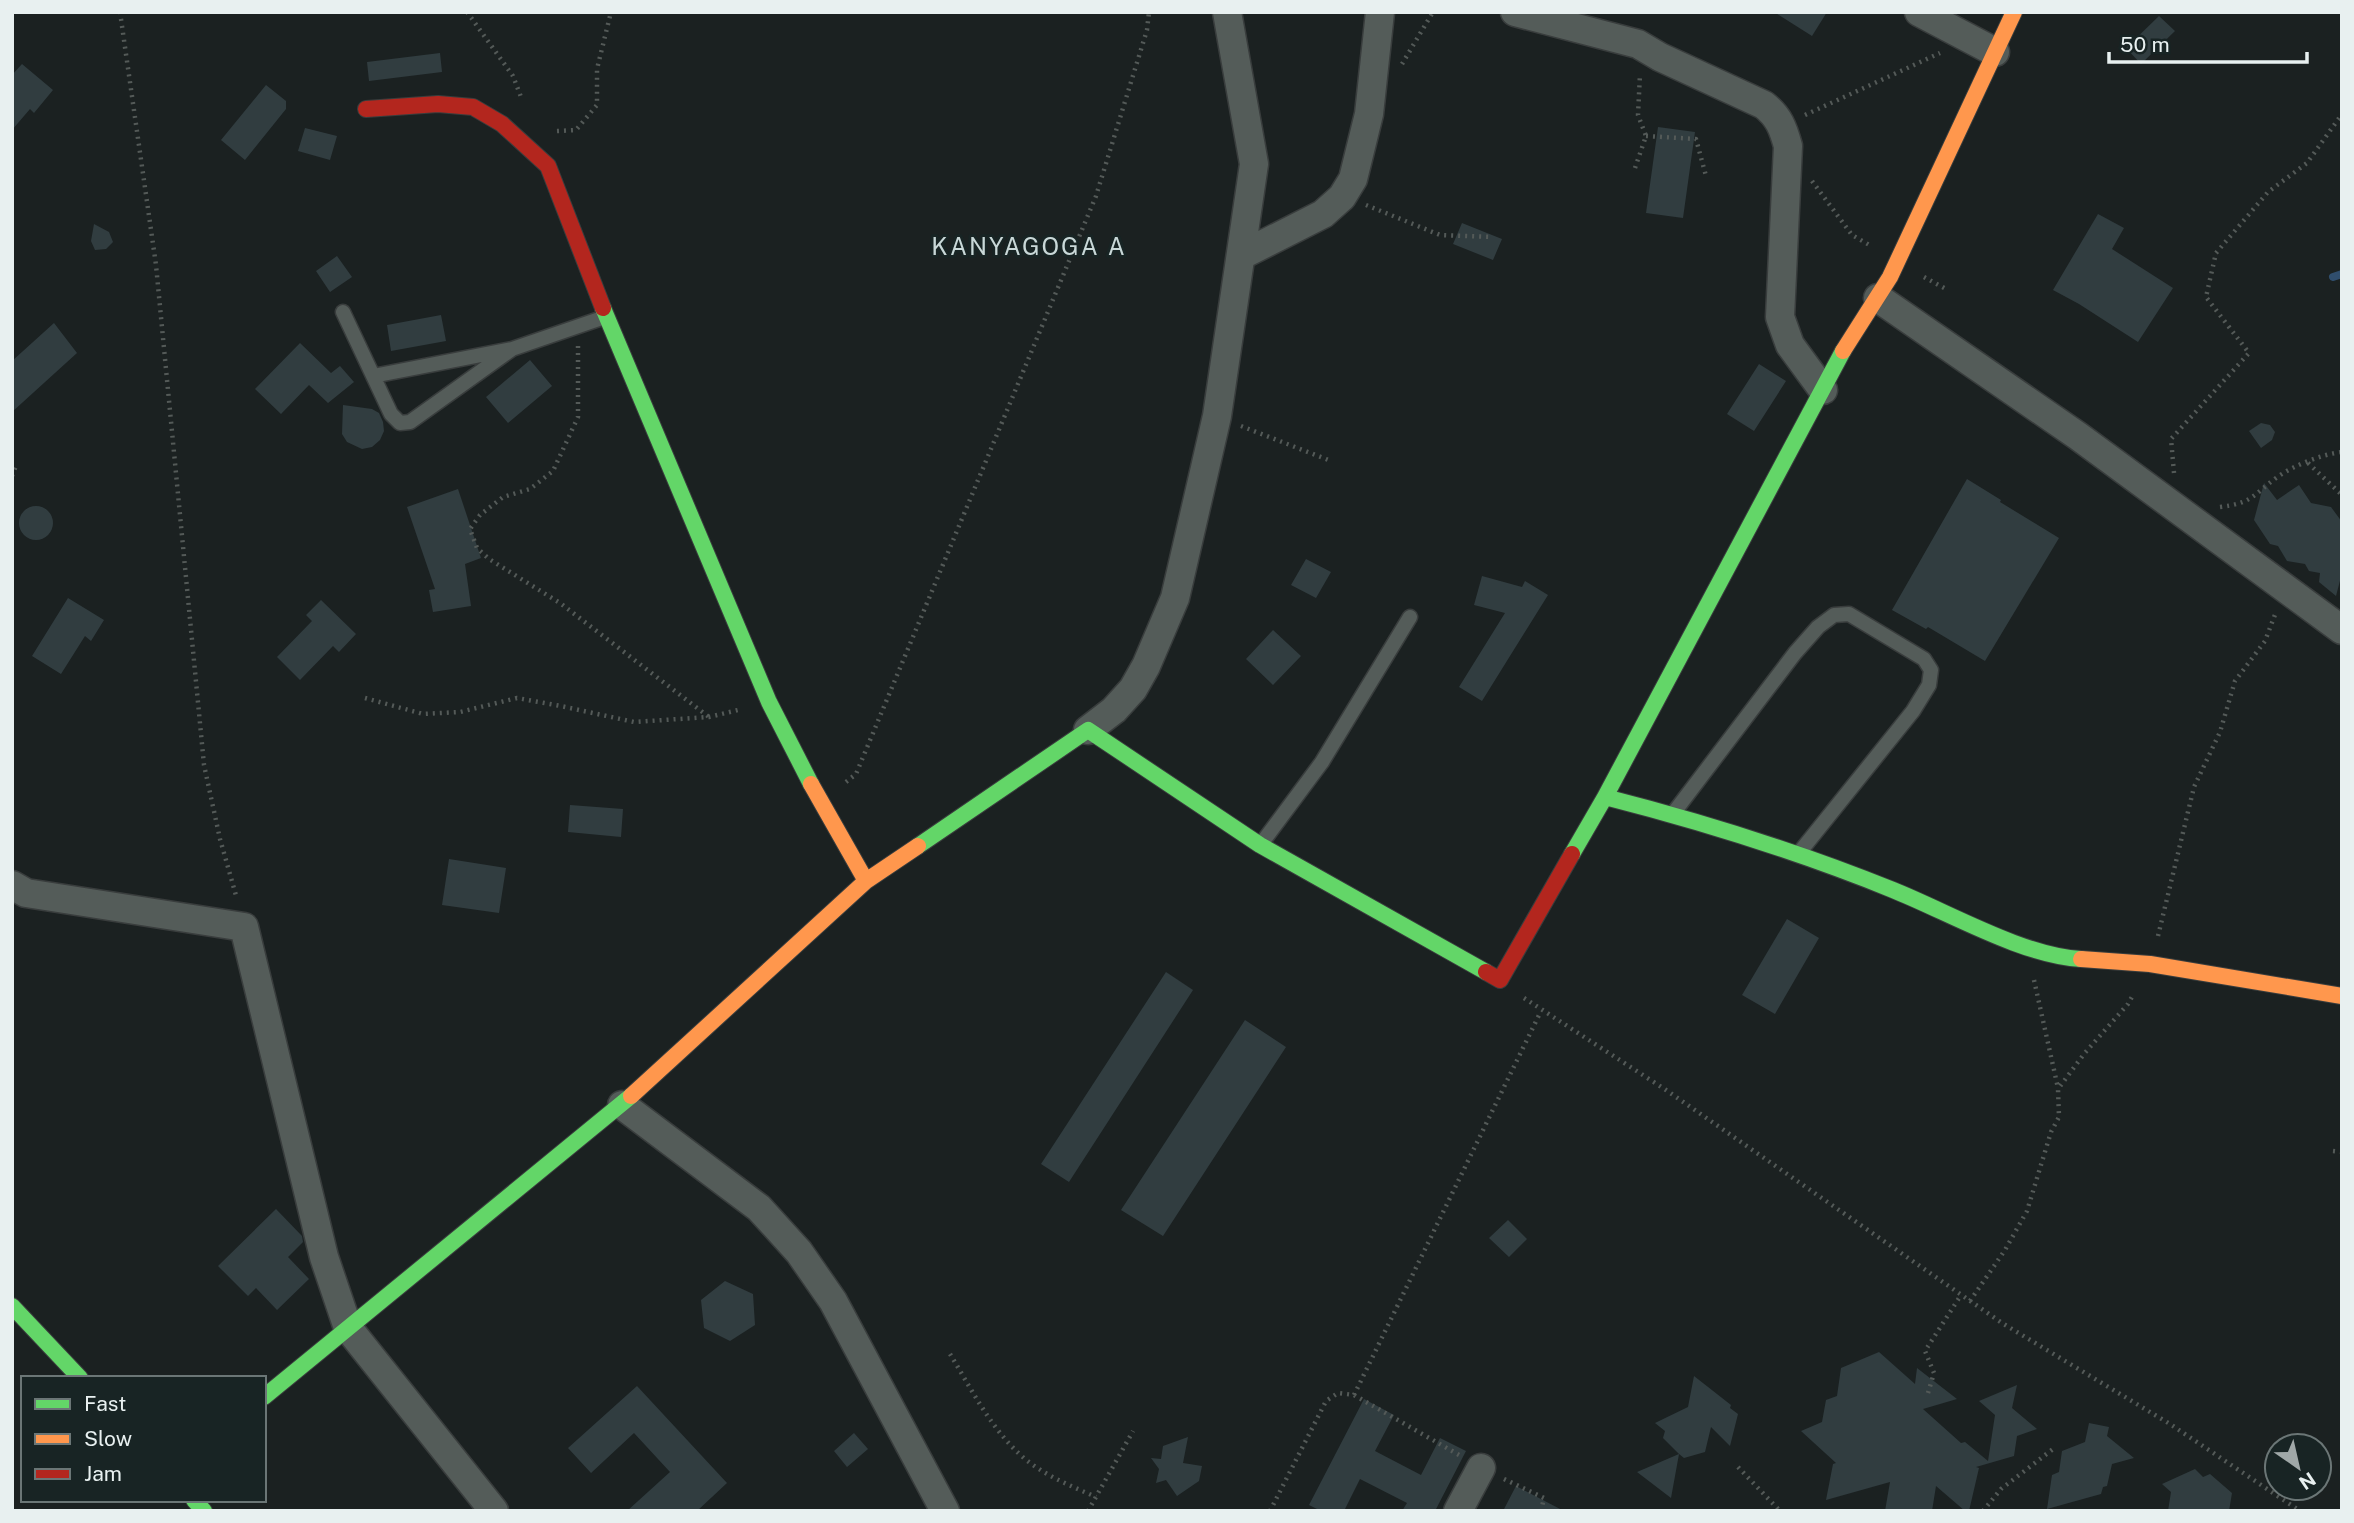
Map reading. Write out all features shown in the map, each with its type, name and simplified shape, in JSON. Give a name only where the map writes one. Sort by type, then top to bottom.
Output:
[{"type":"street","points":[[266,1395],[622,1105],[866,881],[1088,730],[1114,710],[1133,689],[1146,666],[1175,598],[1217,416],[1242,255],[1254,164],[1227,12]]},
{"type":"street","points":[[1242,255],[1322,214],[1342,197],[1353,179],[1369,114],[1380,12]]},
{"type":"street","points":[[1515,12],[1638,44],[1764,105],[1776,114],[1785,136],[1780,317],[1790,345],[1823,390]]},
{"type":"street","points":[[1919,12],[1995,52]]},
{"type":"street","points":[[1088,730],[1260,845],[1500,979],[1605,797],[1850,338],[1878,298],[2014,12]]},
{"type":"street","points":[[366,109],[438,104],[473,107],[502,124],[548,166],[606,316],[769,702],[820,801],[866,881]]},
{"type":"street","points":[[1878,298],[2078,436],[2342,630]]},
{"type":"street","points":[[1605,797],[1672,814],[1799,854],[1894,890],[2026,947],[2074,958],[2150,964],[2342,996]]},
{"type":"street","points":[[12,885],[26,893],[244,927],[324,1257],[348,1328],[494,1511]]},
{"type":"street","points":[[622,1105],[759,1208],[799,1252],[833,1301],[945,1511]]},
{"type":"street","points":[[12,1306],[78,1376]]},
{"type":"street","points":[[1458,1511],[1482,1468]]},
{"type":"lane","points":[[344,313],[391,414],[400,423],[410,422],[512,349]]},
{"type":"lane","points":[[373,376],[512,349],[606,316]]},
{"type":"lane","points":[[1672,814],[1795,653],[1818,627],[1834,615],[1849,614],[1924,659],[1931,670],[1929,685],[1913,711],[1799,854]]},
{"type":"lane","points":[[1260,845],[1322,762],[1410,617]]},
{"type":"path","points":[[120,12],[156,265],[205,765],[220,839],[244,927]]},
{"type":"path","points":[[467,12],[513,76],[522,98]]},
{"type":"path","points":[[555,131],[576,130],[597,105],[597,69],[611,12]]},
{"type":"path","points":[[820,801],[856,774],[1096,196],[1147,30],[1149,12]]},
{"type":"path","points":[[1946,289],[1852,235],[1785,136],[1969,40]]},
{"type":"path","points":[[1635,168],[1646,136],[1638,116],[1640,62],[1648,50]]},
{"type":"path","points":[[2342,114],[2306,163],[2268,192],[2216,253],[2206,297],[2249,353],[2171,439],[2178,510],[2237,505],[2258,495],[2277,477],[2326,454],[2342,452]]},
{"type":"path","points":[[1646,136],[1696,139],[1706,176]]},
{"type":"path","points":[[1342,197],[1440,235],[1493,237]]},
{"type":"path","points":[[578,327],[578,418],[553,471],[530,489],[503,497],[480,514],[470,529],[477,548],[489,559],[560,603],[709,717]]},
{"type":"path","points":[[1217,416],[1331,461]]},
{"type":"path","points":[[12,476],[16,463]]},
{"type":"path","points":[[2308,463],[2341,494]]},
{"type":"path","points":[[2058,1089],[2084,1054],[2128,1004],[2150,964],[2181,849],[2194,788],[2220,732],[2235,681],[2266,641],[2284,588]]},
{"type":"path","points":[[365,698],[423,714],[460,712],[517,698],[634,722],[709,717],[769,702]]},
{"type":"path","points":[[1970,1301],[2005,1250],[2027,1211],[2051,1132],[2059,1117],[2058,1089],[2026,947]]},
{"type":"path","points":[[1500,979],[1541,1011],[1666,1090],[2001,1323],[2170,1424],[2300,1511]]},
{"type":"path","points":[[1354,1395],[1541,1011]]},
{"type":"path","points":[[2333,1151],[2342,1152]]},
{"type":"path","points":[[1928,1393],[1934,1373],[1925,1351],[1961,1295]]},
{"type":"path","points":[[950,1354],[999,1432],[1025,1459],[1055,1480],[1096,1497]]},
{"type":"path","points":[[1270,1511],[1326,1401],[1338,1393],[1354,1395],[1482,1468],[1544,1498],[1541,1511]]},
{"type":"path","points":[[1088,1511],[1133,1431]]},
{"type":"path","points":[[1983,1511],[2001,1489],[2053,1449]]},
{"type":"path","points":[[1738,1467],[1780,1511]]},
{"type":"building","points":[[1774,12],[1827,12],[1812,36]]},
{"type":"building","points":[[2159,16],[2175,31],[2141,64],[2126,48]]},
{"type":"building","points":[[440,53],[442,72],[369,81],[367,62]]},
{"type":"building","points":[[22,64],[53,90],[34,113],[30,109],[12,130],[12,75]]},
{"type":"building","points":[[266,85],[286,101],[286,109],[245,160],[221,140]]},
{"type":"building","points":[[1658,127],[1695,132],[1683,218],[1646,213]]},
{"type":"building","points":[[305,128],[337,136],[330,160],[298,151]]},
{"type":"building","points":[[2098,214],[2124,228],[2112,249],[2173,288],[2138,342],[2053,290]]},
{"type":"building","points":[[1462,223],[1502,239],[1493,260],[1453,244]]},
{"type":"building","points":[[94,224],[109,232],[113,242],[106,249],[95,250],[91,241]]},
{"type":"building","points":[[337,256],[352,277],[330,292],[316,271]]},
{"type":"building","points":[[441,315],[446,341],[391,351],[387,325]]},
{"type":"building","points":[[54,323],[77,353],[12,412],[12,361]]},
{"type":"building","points":[[300,343],[331,373],[340,366],[354,382],[328,403],[309,385],[281,414],[255,389]]},
{"type":"building","points":[[530,360],[552,386],[508,423],[486,397]]},
{"type":"building","points":[[1759,364],[1786,381],[1754,431],[1727,414]]},
{"type":"building","points":[[343,405],[372,409],[379,413],[384,431],[380,440],[372,447],[362,449],[347,442],[342,434]]},
{"type":"building","points":[[2261,423],[2270,425],[2275,432],[2272,440],[2261,448],[2249,431]]},
{"type":"building","points":[[1967,479],[2059,538],[1985,661],[1928,627],[1926,629],[1892,610]]},
{"type":"building","points":[[2264,483],[2277,500],[2299,485],[2311,503],[2331,507],[2342,522],[2342,573],[2336,596],[2319,582],[2320,573],[2309,571],[2305,564],[2287,561],[2278,546],[2270,544],[2254,520]]},
{"type":"building","points":[[458,489],[481,558],[465,564],[471,606],[433,612],[429,590],[435,589],[407,507]]},
{"type":"building","points":[[36,506],[48,511],[53,523],[48,535],[36,540],[24,535],[19,523],[24,511]]},
{"type":"building","points":[[1306,559],[1331,572],[1316,598],[1291,585]]},
{"type":"building","points":[[1482,576],[1522,587],[1525,581],[1548,595],[1482,701],[1459,687],[1505,613],[1474,605]]},
{"type":"building","points":[[68,598],[104,620],[91,641],[85,636],[61,674],[32,656]]},
{"type":"building","points":[[321,600],[356,634],[339,652],[333,646],[300,680],[277,657],[312,621],[306,615]]},
{"type":"building","points":[[1273,630],[1301,656],[1273,685],[1246,659]]},
{"type":"building","points":[[570,805],[623,809],[621,837],[568,832]]},
{"type":"building","points":[[449,859],[506,868],[499,913],[442,905]]},
{"type":"building","points":[[1787,919],[1819,938],[1775,1014],[1742,995]]},
{"type":"building","points":[[1166,972],[1193,990],[1069,1182],[1041,1164]]},
{"type":"building","points":[[1245,1020],[1286,1047],[1163,1236],[1121,1210]]},
{"type":"building","points":[[276,1209],[302,1236],[303,1242],[288,1257],[309,1279],[277,1310],[256,1288],[248,1296],[218,1266]]},
{"type":"building","points":[[1508,1220],[1527,1239],[1509,1257],[1489,1238]]},
{"type":"building","points":[[725,1281],[753,1294],[755,1325],[730,1341],[704,1328],[701,1300]]},
{"type":"building","points":[[1879,1352],[1915,1384],[1917,1368],[1957,1399],[1923,1409],[1961,1443],[1965,1442],[1988,1461],[1995,1415],[1979,1401],[2017,1385],[2012,1408],[2037,1429],[2017,1436],[2014,1456],[1976,1467],[1979,1468],[1969,1511],[1965,1511],[1936,1486],[1932,1511],[1885,1511],[1890,1482],[1826,1500],[1833,1464],[1836,1463],[1801,1431],[1822,1422],[1826,1400],[1837,1396],[1841,1368]]},
{"type":"building","points":[[1694,1376],[1731,1405],[1730,1408],[1738,1414],[1730,1446],[1711,1427],[1705,1452],[1684,1458],[1663,1438],[1665,1431],[1655,1423],[1688,1407]]},
{"type":"building","points":[[637,1386],[727,1483],[697,1511],[627,1511],[670,1472],[634,1433],[591,1473],[568,1448]]},
{"type":"building","points":[[1364,1399],[1394,1415],[1375,1451],[1421,1475],[1440,1438],[1466,1451],[1435,1511],[1402,1511],[1407,1503],[1360,1479],[1344,1511],[1321,1511],[1309,1505]]},
{"type":"building","points":[[2089,1423],[2109,1427],[2107,1436],[2134,1458],[2112,1464],[2107,1486],[2103,1487],[2101,1494],[2047,1509],[2052,1475],[2059,1472],[2062,1451],[2085,1442]]},
{"type":"building","points":[[854,1433],[868,1449],[847,1467],[834,1451]]},
{"type":"building","points":[[1188,1437],[1183,1463],[1202,1466],[1199,1481],[1177,1496],[1166,1480],[1156,1483],[1159,1469],[1151,1458],[1161,1459],[1163,1446]]},
{"type":"building","points":[[1679,1454],[1671,1498],[1637,1472]]},
{"type":"building","points":[[2195,1469],[2203,1477],[2210,1474],[2232,1493],[2229,1511],[2168,1511],[2171,1492],[2162,1484]]},
{"type":"building","points":[[1516,1486],[1564,1511],[1503,1511]]},
{"type":"waterway","points":[[2333,277],[2342,274]]},
{"type":"traffic: fast","points":[[603,308],[769,702],[811,784]]},
{"type":"traffic: fast","points":[[1605,797],[1843,351]]},
{"type":"traffic: fast","points":[[918,846],[1088,730],[1260,845],[1486,972]]},
{"type":"traffic: fast","points":[[1572,854],[1605,797],[1786,850],[1893,890],[2011,942],[2059,956],[2081,959]]},
{"type":"traffic: fast","points":[[266,1395],[631,1096]]},
{"type":"traffic: fast","points":[[12,1306],[78,1376]]},
{"type":"traffic: fast","points":[[196,1502],[204,1511]]},
{"type":"traffic: slow","points":[[1843,351],[1890,277],[2014,12]]},
{"type":"traffic: slow","points":[[811,784],[866,881]]},
{"type":"traffic: slow","points":[[631,1096],[866,881],[918,846]]},
{"type":"traffic: slow","points":[[2081,959],[2150,964],[2342,996]]},
{"type":"traffic: jam","points":[[366,109],[438,104],[473,107],[502,124],[548,166],[603,308]]},
{"type":"traffic: jam","points":[[1486,972],[1500,980],[1572,854]]},
{"type":"district","name":"KANYAGOGA A","points":[[1029,246]]}]
